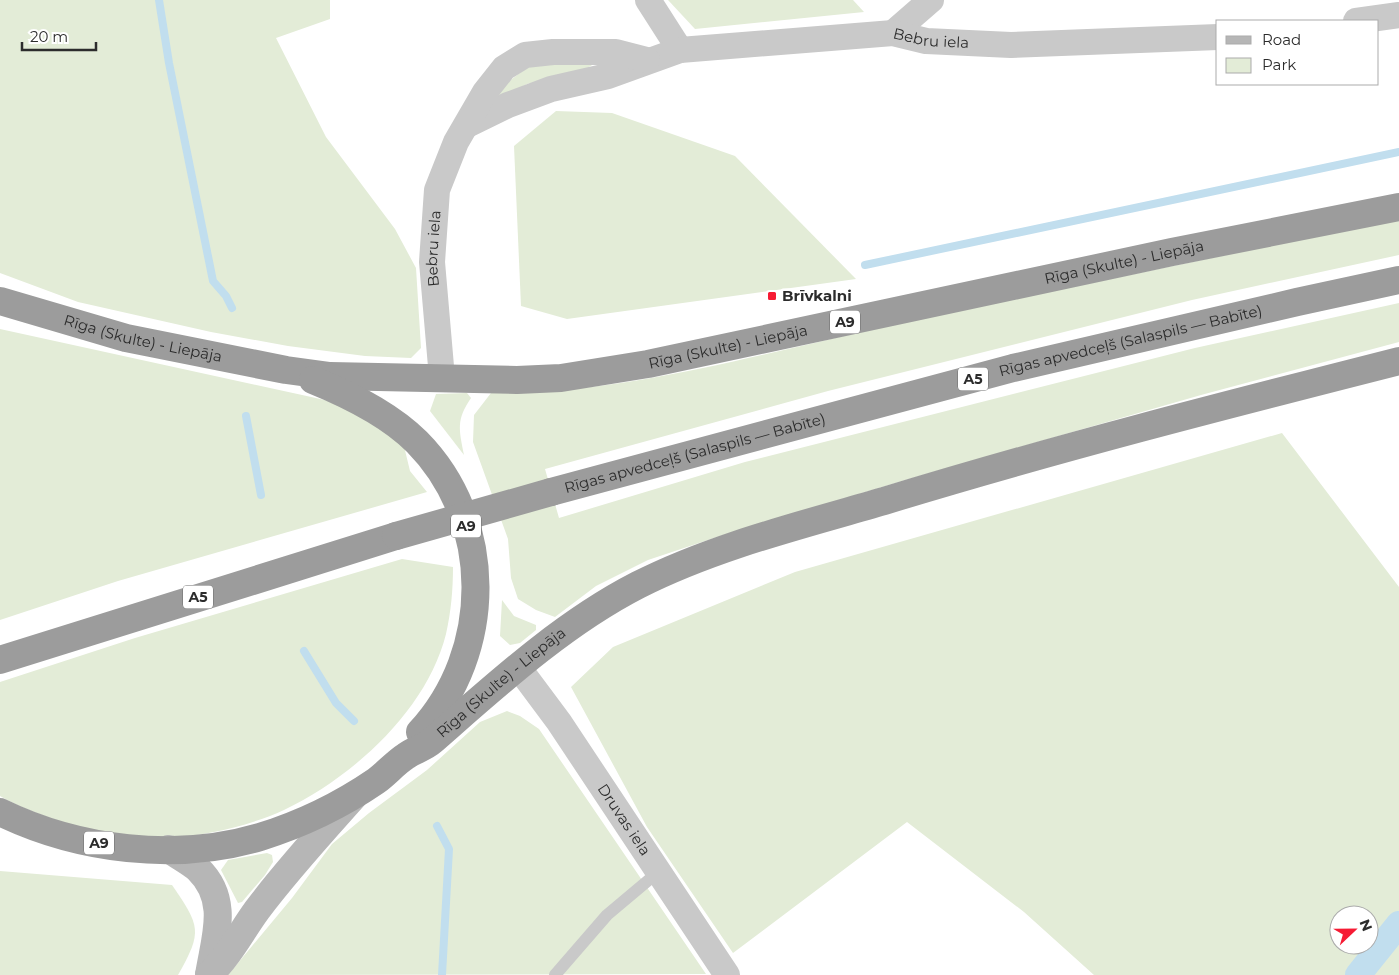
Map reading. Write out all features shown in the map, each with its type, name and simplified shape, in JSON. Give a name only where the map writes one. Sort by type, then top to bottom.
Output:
[{"type":"highway","name":"Rīga (Skulte) - Liepāja","points":[[0,301],[69,323],[126,338],[286,370],[330,376],[544,378],[605,372],[1163,254],[1399,208]]},
{"type":"highway","name":"Rīgas apvedceļš (Salaspils — Babīte)","points":[[0,660],[396,536],[552,492],[1013,368],[1399,280]]},
{"type":"highway","name":"Rīga (Skulte) - Liepāja","points":[[0,812],[31,826],[108,845],[169,849],[196,848],[257,838],[305,821],[376,781],[406,756],[429,744],[458,716],[518,667],[612,599],[677,567],[790,529],[955,479],[1222,405],[1399,361]]},
{"type":"highway","name":"Rīga (Skulte) - Liepāja","points":[[286,370],[338,390],[392,420],[417,442],[442,472],[450,486],[473,548],[476,593],[466,654],[451,691],[440,708],[418,734],[406,756]]},
{"type":"highway","name":"A9","points":[[0,828],[31,826]]},
{"type":"main road","points":[[209,975],[225,960],[256,911],[299,858],[357,793]]},
{"type":"main road","points":[[169,849],[198,869],[208,882],[218,903],[218,923],[209,975]]},
{"type":"street","points":[[648,0],[680,50]]},
{"type":"street","points":[[892,33],[931,0]]},
{"type":"street","points":[[1362,20],[1399,14]]},
{"type":"street","name":"Bebru iela","points":[[467,125],[508,105],[551,89],[608,76],[647,60],[680,50],[892,33],[926,41],[1011,45],[1216,37]]},
{"type":"street","name":"Bebru iela","points":[[442,378],[432,262],[437,190],[456,142],[485,92],[500,74],[525,55],[553,52],[616,52],[647,60]]},
{"type":"street","name":"Druvas iela","points":[[518,667],[559,722],[727,975]]},
{"type":"lane","points":[[555,975],[608,915],[657,872]]},
{"type":"green space","points":[[0,0],[330,0],[330,19],[276,38],[326,137],[395,229],[416,268],[421,348],[411,358],[365,356],[288,346],[211,332],[78,302],[0,273]]},
{"type":"green space","points":[[668,0],[853,0],[864,12],[695,29]]},
{"type":"green space","points":[[597,62],[584,70],[527,84],[492,103],[500,88],[533,63]]},
{"type":"green space","points":[[556,111],[612,113],[735,156],[856,279],[567,319],[521,306],[514,146]]},
{"type":"green space","points":[[1399,220],[1399,255],[1192,300],[828,391],[545,469],[559,518],[745,462],[1195,348],[1399,303],[1399,342],[1201,395],[902,481],[720,536],[648,560],[596,586],[555,617],[536,610],[518,599],[511,578],[508,539],[473,442],[474,415],[491,393],[540,392],[588,387],[684,372],[1006,301]]},
{"type":"green space","points":[[0,329],[325,400],[370,418],[403,442],[410,471],[427,492],[118,581],[0,620]]},
{"type":"green space","points":[[467,393],[471,398],[463,413],[460,425],[464,455],[430,411],[436,394]]},
{"type":"green space","points":[[1282,433],[1399,587],[1399,975],[1094,975],[1024,912],[907,822],[733,953],[647,827],[571,687],[613,647],[795,572]]},
{"type":"green space","points":[[402,559],[453,567],[452,593],[446,634],[436,662],[422,689],[405,714],[384,738],[361,760],[310,796],[270,816],[227,829],[182,837],[147,838],[104,832],[58,821],[17,805],[0,796],[0,682],[135,638]]},
{"type":"green space","points":[[502,600],[514,616],[536,625],[536,630],[520,643],[510,645],[500,636]]},
{"type":"green space","points":[[507,711],[520,716],[539,729],[706,974],[228,975],[292,898],[332,844],[369,813],[427,770],[480,722]]},
{"type":"green space","points":[[267,853],[272,855],[273,862],[265,875],[242,902],[238,903],[221,870],[228,860]]},
{"type":"green space","points":[[0,871],[172,885],[193,920],[195,929],[192,948],[178,975],[0,975]]},
{"type":"waterway","points":[[159,0],[169,63],[213,281],[226,296],[232,308]]},
{"type":"waterway","points":[[865,265],[1399,152]]},
{"type":"waterway","points":[[246,416],[261,495]]},
{"type":"waterway","points":[[304,651],[336,703],[354,721]]},
{"type":"waterway","points":[[437,826],[449,849],[442,975]]},
{"type":"waterway","points":[[1358,975],[1399,924]]},
{"type":"place","name":"Brīvkalni","points":[[772,296]]}]
